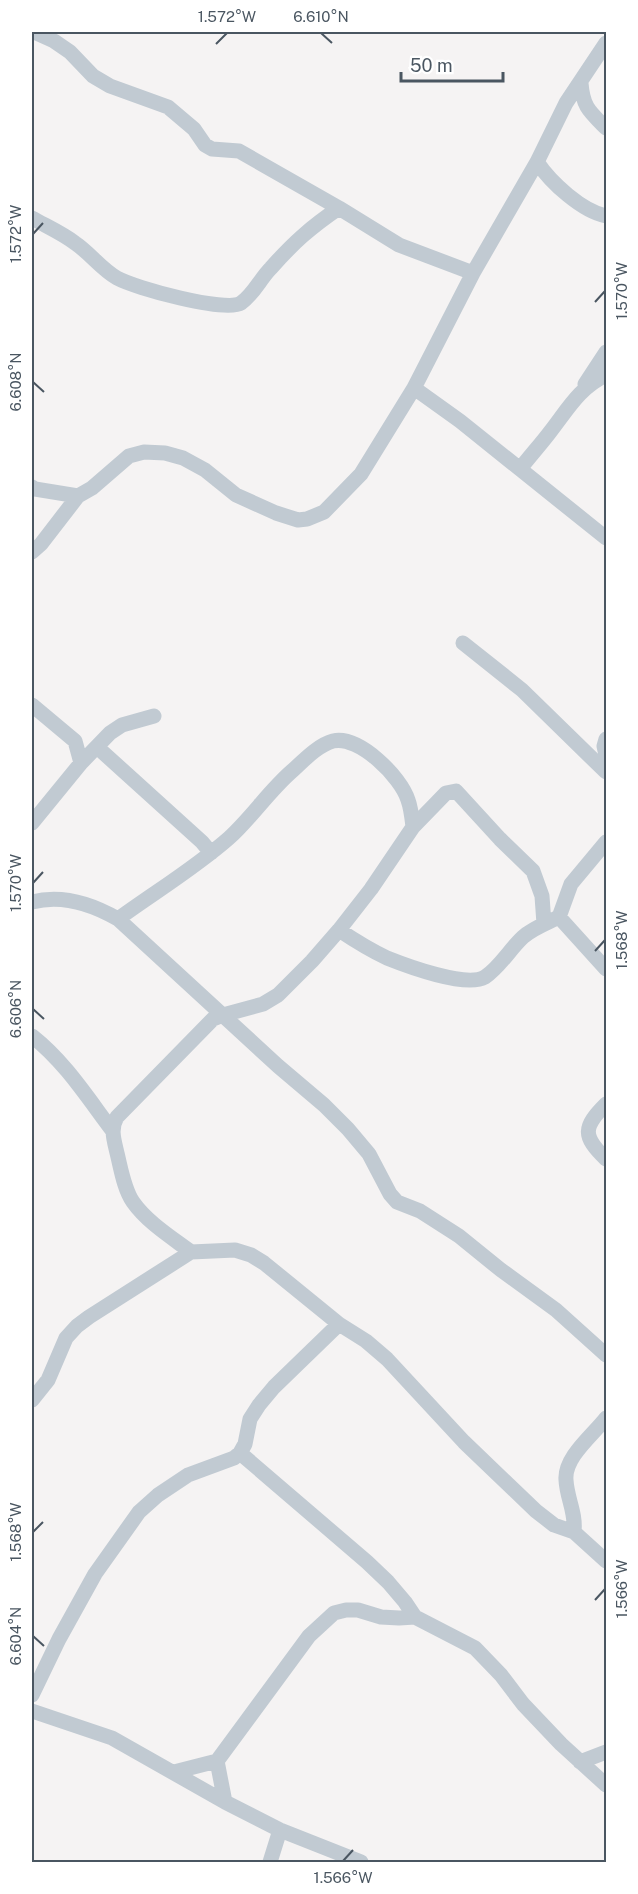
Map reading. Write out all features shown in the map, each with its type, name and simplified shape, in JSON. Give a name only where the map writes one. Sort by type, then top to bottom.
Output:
[{"type":"street","points":[[34,32],[54,41],[70,52],[93,76],[110,86],[168,107],[194,129],[205,145],[212,149],[239,151],[399,245],[473,273]]},
{"type":"street","points":[[32,552],[42,544],[78,496],[92,488],[129,456],[144,452],[165,453],[183,458],[205,470],[236,495],[298,520],[324,512],[361,474],[414,388],[473,273],[537,162],[567,103],[606,43]]},
{"type":"street","points":[[581,83],[582,97],[586,107],[606,128]]},
{"type":"street","points":[[537,162],[545,173],[580,203],[606,216]]},
{"type":"street","points":[[32,218],[76,243],[118,278],[139,287],[200,303],[231,306],[243,302],[260,285],[266,273],[306,231],[339,208]]},
{"type":"street","points":[[520,469],[577,395],[606,352]]},
{"type":"street","points":[[577,395],[585,387],[606,375]]},
{"type":"street","points":[[414,388],[606,538]]},
{"type":"street","points":[[32,487],[78,496]]},
{"type":"street","points":[[463,643],[522,690],[606,772]]},
{"type":"street","points":[[32,705],[75,741],[81,763]]},
{"type":"street","points":[[32,823],[81,763],[110,733],[122,725],[154,716]]},
{"type":"street","points":[[606,739],[604,746],[606,755]]},
{"type":"street","points":[[118,919],[211,853],[286,777],[317,751],[334,741],[344,741],[367,751],[399,781],[408,799],[413,827]]},
{"type":"street","points":[[97,747],[202,842],[211,853]]},
{"type":"street","points":[[112,1130],[117,1117],[208,1023],[223,1015],[263,1004],[278,995],[312,961],[371,889],[413,827],[446,793],[456,791],[533,871],[542,896],[544,924]]},
{"type":"street","points":[[339,930],[387,957],[450,977],[473,981],[490,973],[525,935],[559,916],[571,884],[606,842]]},
{"type":"street","points":[[32,902],[54,899],[73,901],[89,905],[118,919],[348,1129],[369,1154],[396,1202],[420,1211],[459,1236],[556,1310],[606,1355]]},
{"type":"street","points":[[559,916],[606,969]]},
{"type":"street","points":[[32,1036],[50,1050],[68,1071],[112,1130],[126,1188],[133,1202],[146,1216],[190,1252]]},
{"type":"street","points":[[606,1104],[597,1113],[587,1132],[591,1142],[606,1159]]},
{"type":"street","points":[[32,1400],[48,1380],[66,1338],[77,1326],[190,1252],[235,1250],[251,1255],[264,1263],[339,1324],[366,1341],[387,1359],[519,1497],[554,1525],[574,1532],[606,1561]]},
{"type":"street","points":[[32,1695],[59,1639],[95,1574],[139,1512],[158,1495],[188,1475],[234,1458],[240,1453],[245,1444],[250,1419],[259,1405],[274,1387],[339,1324]]},
{"type":"street","points":[[574,1532],[575,1520],[566,1480],[567,1470],[577,1450],[606,1418]]},
{"type":"street","points":[[240,1453],[367,1562],[388,1582],[415,1617],[475,1648],[561,1744],[606,1785]]},
{"type":"street","points":[[174,1772],[217,1761],[309,1636],[334,1613],[358,1610],[381,1617],[415,1617]]},
{"type":"street","points":[[32,1711],[112,1738],[225,1802],[280,1830],[361,1863]]},
{"type":"street","points":[[580,1761],[606,1752]]},
{"type":"street","points":[[217,1761],[225,1802]]},
{"type":"street","points":[[270,1863],[280,1830]]}]
